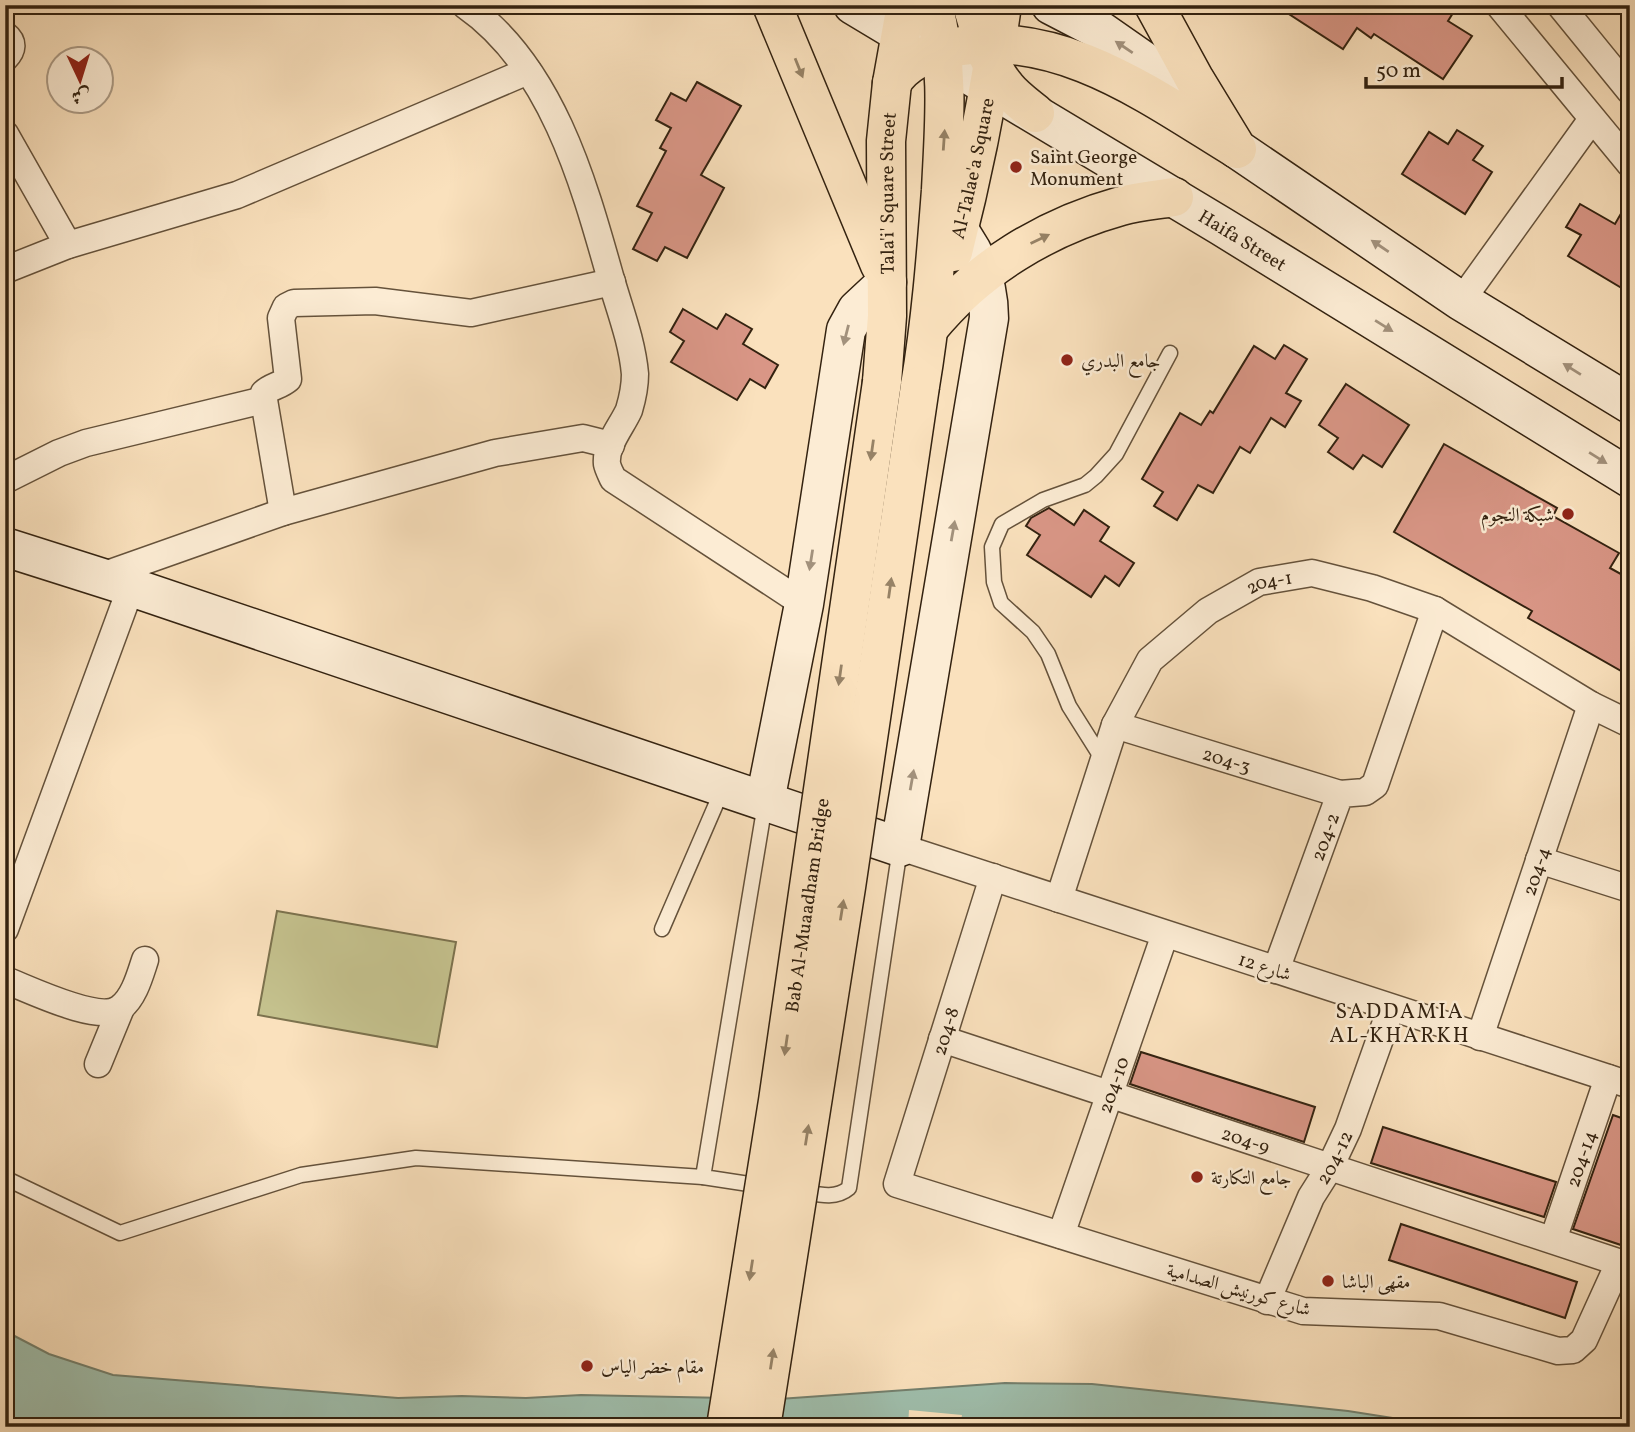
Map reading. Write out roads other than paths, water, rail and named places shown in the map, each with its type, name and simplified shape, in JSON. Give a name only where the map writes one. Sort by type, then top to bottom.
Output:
[{"type":"main road","points":[[772,5],[887,282]]},
{"type":"main road","points":[[933,5],[925,40],[946,80],[949,219]]},
{"type":"main road","points":[[972,5],[991,60],[1013,44],[1051,51],[1092,66],[1136,87],[1237,149]]},
{"type":"main road","name":"Al-Talae'a Square","points":[[949,219],[991,60],[1002,5]]},
{"type":"main road","points":[[1154,5],[1237,149]]},
{"type":"main road","name":"Tala'i' Square Street","points":[[882,382],[887,316],[886,141],[892,83],[925,40]]},
{"type":"main road","points":[[929,328],[952,300],[1032,242],[1076,222],[1123,206],[1174,197]]},
{"type":"main road","name":"Bab Al-Muaadham Bridge","points":[[761,1427],[846,887],[929,328],[949,219]]},
{"type":"main road","name":"Bab Al-Muaadham Bridge","points":[[726,1427],[778,1101],[882,382]]},
{"type":"street","points":[[465,5],[511,46],[528,71],[564,135],[596,226],[629,340],[635,376],[629,409],[611,445],[607,463],[613,479],[804,604]]},
{"type":"street","name":"Haifa Street","points":[[853,5],[925,40],[991,60],[1035,114],[1630,478]]},
{"type":"street","points":[[1051,5],[1101,32],[1144,61],[1237,149],[1461,301],[1630,404]]},
{"type":"street","points":[[1499,5],[1630,164]]},
{"type":"street","points":[[1560,5],[1630,91]]},
{"type":"street","points":[[5,35],[12,45],[5,58]]},
{"type":"street","points":[[5,270],[68,245],[237,194],[528,71]]},
{"type":"street","points":[[1461,301],[1592,119]]},
{"type":"street","points":[[5,134],[68,245]]},
{"type":"street","points":[[5,547],[900,847],[989,318],[989,302],[983,275],[949,219]]},
{"type":"street","points":[[283,512],[264,393],[270,387],[282,384],[288,379],[281,318],[286,307],[294,303],[375,301],[471,313],[612,282]]},
{"type":"street","points":[[765,801],[804,604],[846,330],[857,310],[887,282]]},
{"type":"street","points":[[5,480],[59,453],[86,443],[264,401]]},
{"type":"street","points":[[5,929],[115,582],[283,512],[495,453],[583,438],[611,445]]},
{"type":"street","name":"204-1","points":[[1059,899],[1115,725],[1150,660],[1208,611],[1259,582],[1312,573],[1372,588],[1436,610],[1591,705],[1630,724]]},
{"type":"street","name":"204-2","points":[[1276,970],[1339,794],[1365,792],[1376,785],[1436,610]]},
{"type":"street","name":"204-4","points":[[1480,1037],[1591,705]]},
{"type":"street","name":"204-3","points":[[1115,725],[1339,794]]},
{"type":"street","name":"شارع 12","points":[[900,847],[1619,1082]]},
{"type":"street","points":[[1539,860],[1630,889]]},
{"type":"street","name":"204-8","points":[[897,1184],[993,877]]},
{"type":"street","name":"204-10","points":[[1061,1236],[1165,934]]},
{"type":"street","points":[[98,1064],[121,1008],[134,990],[145,960]]},
{"type":"street","points":[[5,980],[83,1009],[106,1014],[121,1008]]},
{"type":"street","name":"204-12","points":[[1267,1301],[1311,1197],[1330,1167],[1348,1129],[1391,1007]]},
{"type":"street","name":"204-9","points":[[942,1039],[1624,1264]]},
{"type":"street","name":"204-14","points":[[1553,1240],[1619,1082]]},
{"type":"street","name":"شارع كورنيش الصدامية","points":[[897,1184],[1303,1311],[1439,1316],[1558,1351],[1573,1350],[1584,1340],[1624,1264]]},
{"type":"lane","points":[[1104,761],[1069,706],[1048,654],[1033,632],[1001,603],[994,582],[992,547],[1002,524],[1043,500],[1085,485],[1116,454],[1170,353]]},
{"type":"lane","points":[[662,929],[723,787]]},
{"type":"lane","points":[[703,1177],[765,801]]},
{"type":"lane","points":[[5,1178],[120,1233],[301,1175],[416,1158],[703,1177],[831,1196],[842,1194],[849,1188],[900,847]]},
{"type":"place","name":"Saint George Monument","points":[[1016,167]]},
{"type":"place","name":"جامع البدري","points":[[1067,360]]},
{"type":"place","name":"شبكة النجوم","points":[[1568,514]]},
{"type":"place","name":"جامع التكارتة","points":[[1197,1177]]},
{"type":"place","name":"مقهى الباشا","points":[[1328,1281]]},
{"type":"place","name":"مقام خضر الياس","points":[[587,1366]]},
{"type":"district","name":"SADDAMIA AL-KHARKH","points":[[1400,1023]]}]
